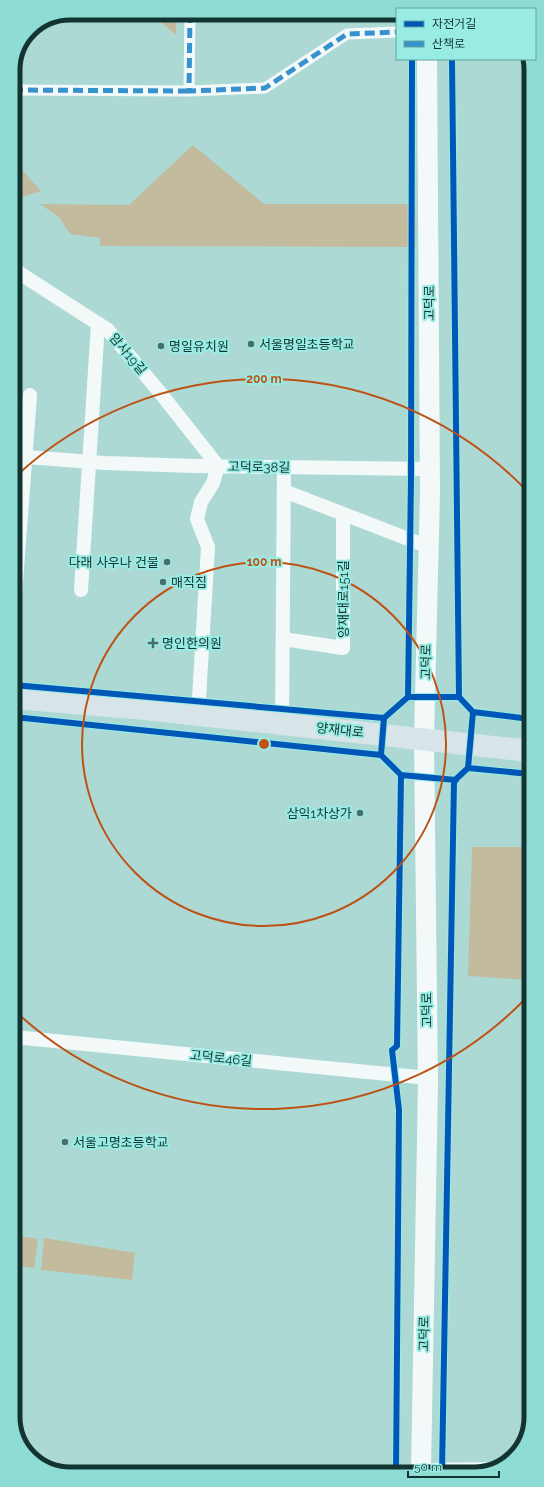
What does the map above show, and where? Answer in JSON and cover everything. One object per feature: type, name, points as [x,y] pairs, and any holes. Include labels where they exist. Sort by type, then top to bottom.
[{"type":"main road","name":"고덕로","points":[[421,1467],[428,1078],[424,739],[430,469],[427,60]]},
{"type":"main road","name":"양재대로","points":[[20,699],[198,715],[524,750]]},
{"type":"street","points":[[189,91],[190,20]]},
{"type":"street","points":[[20,90],[189,91],[265,88],[347,34],[396,32]]},
{"type":"street","name":"암사19길","points":[[20,273],[108,330],[218,466]]},
{"type":"street","points":[[81,590],[98,323]]},
{"type":"street","points":[[20,451],[30,395]]},
{"type":"street","name":"고덕로38길","points":[[20,457],[89,462],[218,466],[430,469]]},
{"type":"street","points":[[198,715],[208,547],[197,519],[201,502],[213,482],[218,466]]},
{"type":"street","points":[[282,724],[284,467]]},
{"type":"street","points":[[284,491],[429,547]]},
{"type":"street","name":"양재대로151길","points":[[282,639],[343,648],[343,514]]},
{"type":"street","name":"고덕로46길","points":[[20,1038],[428,1078]]},
{"type":"shaded area","points":[[158,20],[176,20],[176,35]]},
{"type":"shaded area","points":[[193,145],[264,204],[416,204],[416,247],[100,246],[100,238],[70,234],[59,217],[40,204],[129,205]]},
{"type":"shaded area","points":[[20,168],[41,191],[20,198]]},
{"type":"shaded area","points":[[472,847],[524,847],[524,980],[468,976]]},
{"type":"shaded area","points":[[20,1236],[38,1239],[34,1268],[20,1266]]},
{"type":"shaded area","points":[[44,1238],[135,1253],[132,1280],[41,1270]]},
{"type":"marked path","points":[[190,20],[189,91],[265,88],[347,34],[396,32]]},
{"type":"marked path","points":[[20,90],[189,91]]},
{"type":"cycle path","points":[[408,697],[411,478],[412,60]]},
{"type":"cycle path","points":[[452,60],[459,697],[473,712],[524,718]]},
{"type":"cycle path","points":[[20,686],[384,718]]},
{"type":"cycle path","points":[[381,755],[384,718],[408,697],[459,697]]},
{"type":"cycle path","points":[[442,1467],[454,781],[468,768],[473,712]]},
{"type":"cycle path","points":[[20,718],[381,755],[401,775],[456,780]]},
{"type":"cycle path","points":[[468,768],[524,773]]},
{"type":"cycle path","points":[[396,1467],[399,1110],[392,1050],[397,1046],[401,775]]},
{"type":"place","name":"서울명일초등학교","points":[[251,344]]},
{"type":"place","name":"명일유치원","points":[[161,346]]},
{"type":"place","name":"다래 사우나 건물","points":[[167,562]]},
{"type":"place","name":"매직짐","points":[[163,582]]},
{"type":"place","name":"명인한의원","points":[[153,643]]},
{"type":"place","name":"삼익1차상가","points":[[360,813]]},
{"type":"place","name":"서울고명초등학교","points":[[65,1142]]}]
